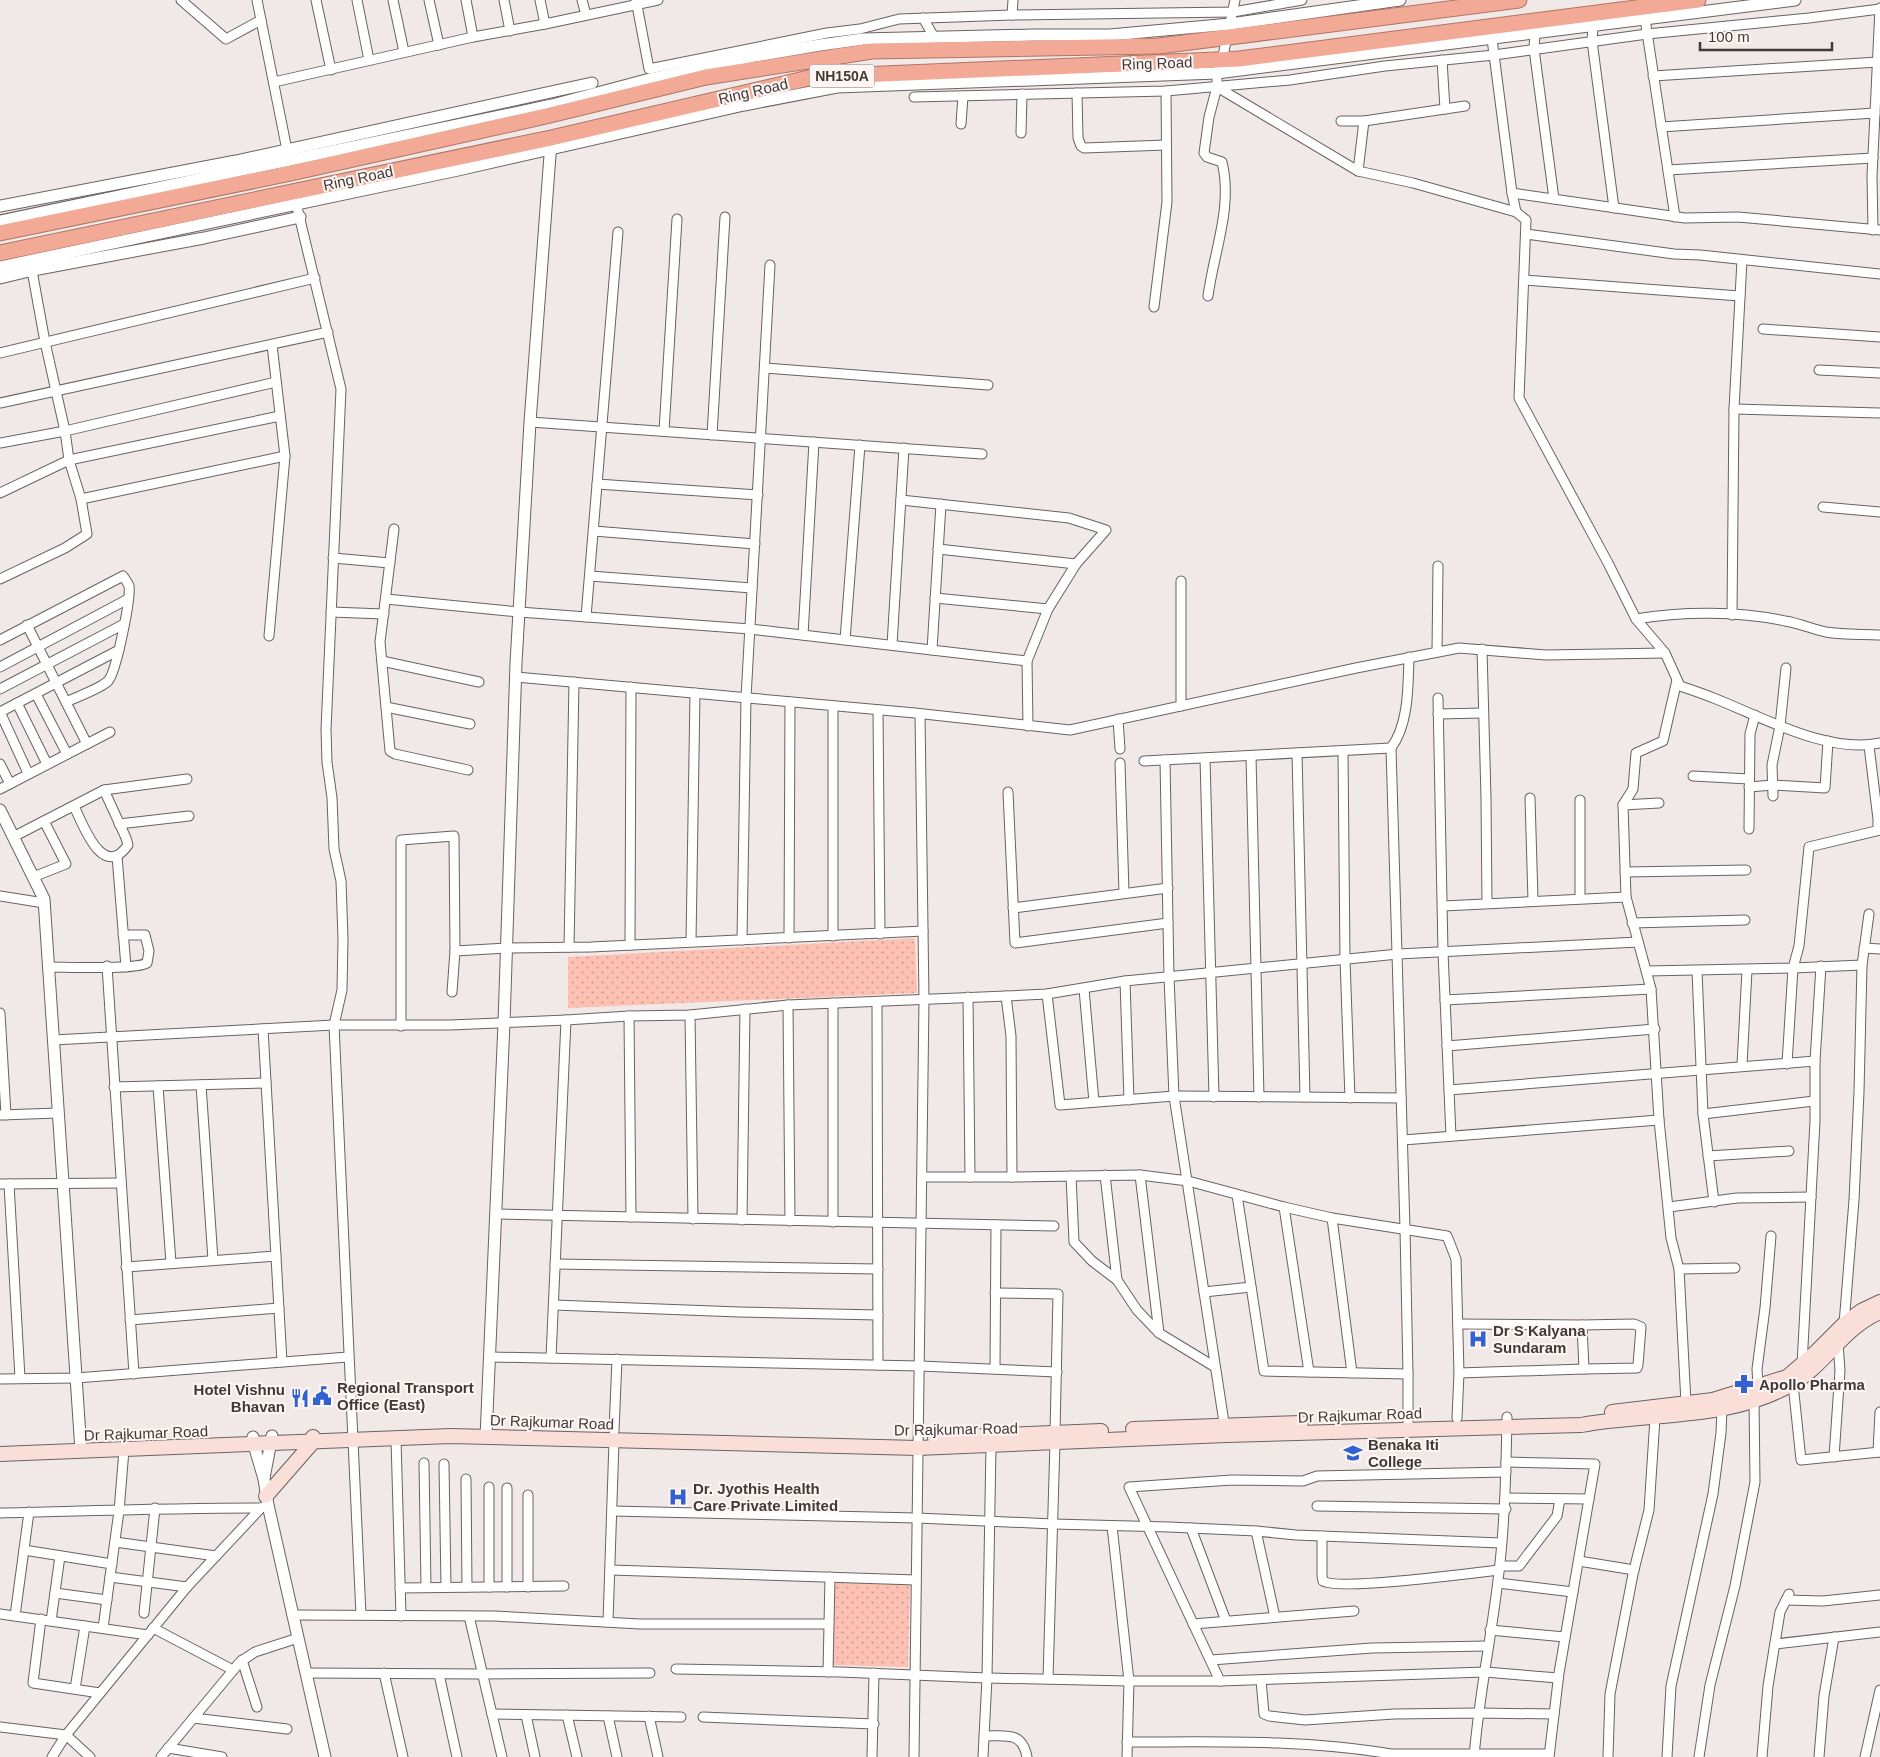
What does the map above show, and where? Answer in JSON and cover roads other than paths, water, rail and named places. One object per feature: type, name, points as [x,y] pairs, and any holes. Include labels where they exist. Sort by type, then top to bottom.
[{"type":"highway","name":"Ring Road","points":[[0,233],[289,161],[546,116],[706,77],[872,51],[1159,46],[1229,31],[1519,0]]},
{"type":"highway","name":"Ring Road","points":[[0,253],[294,198],[551,144],[813,78],[1220,66],[1698,0]]},
{"type":"main road","name":"Dr Rajkumar Road","points":[[918,1443],[1225,1430],[1507,1422],[1582,1416],[1686,1404],[1713,1400],[1787,1377],[1844,1324],[1862,1311],[1880,1302]]},
{"type":"main road","name":"Dr Rajkumar Road","points":[[1408,1425],[1457,1418],[1507,1422],[1581,1424],[1655,1418],[1722,1409],[1754,1400],[1793,1384],[1822,1361],[1862,1321],[1880,1312]]},
{"type":"main road","name":"Dr Rajkumar Road","points":[[0,1445],[124,1450],[353,1436],[449,1427],[486,1432],[614,1436],[710,1442],[991,1445],[1055,1438]]},
{"type":"main road","name":"Dr Rajkumar Road","points":[[353,1436],[396,1439],[486,1432]]},
{"type":"main road","points":[[265,1503],[313,1438]]},
{"type":"main road","name":"Dr Rajkumar Road","points":[[0,1454],[80,1447],[254,1441]]},
{"type":"street","points":[[181,0],[226,40],[261,20]]},
{"type":"street","points":[[251,0],[258,3],[289,161]]},
{"type":"street","points":[[316,0],[331,70]]},
{"type":"street","points":[[357,0],[369,60]]},
{"type":"street","points":[[393,0],[404,52]]},
{"type":"street","points":[[429,0],[438,45]]},
{"type":"street","points":[[466,0],[474,37]]},
{"type":"street","points":[[504,0],[510,31]]},
{"type":"street","points":[[540,0],[545,24]]},
{"type":"street","points":[[582,0],[586,15]]},
{"type":"street","points":[[274,82],[404,52],[586,15],[636,2],[658,0]]},
{"type":"street","points":[[1012,15],[1013,0]]},
{"type":"street","points":[[1208,296],[1211,274],[1220,239],[1226,178],[1222,162],[1204,153],[1209,117],[1235,0]]},
{"type":"street","points":[[636,2],[648,69],[827,33],[860,29],[899,19],[1012,15],[1233,12],[1276,2],[1302,0]]},
{"type":"street","points":[[0,221],[552,105],[650,79],[754,56],[863,39],[1229,31],[1362,3],[1400,0]]},
{"type":"street","points":[[1220,66],[1492,38],[1796,0]]},
{"type":"street","points":[[914,97],[1166,92],[1290,80],[1385,66],[1494,55],[1647,34],[1809,18],[1880,8],[1873,158],[1876,176],[1877,230],[1738,217],[1685,218],[1512,194]]},
{"type":"street","points":[[923,18],[934,37]]},
{"type":"street","points":[[1645,19],[1674,216]]},
{"type":"street","points":[[1593,26],[1592,41],[1614,208]]},
{"type":"street","points":[[1535,33],[1534,49],[1554,199]]},
{"type":"street","points":[[1492,38],[1512,194],[1516,212]]},
{"type":"street","points":[[1442,60],[1445,109]]},
{"type":"street","points":[[1653,76],[1878,62]]},
{"type":"street","points":[[0,206],[215,164],[236,161],[289,161],[592,83]]},
{"type":"street","points":[[1217,87],[1358,171],[1413,183],[1501,207],[1516,212],[1526,220],[1519,398],[1608,563],[1636,620],[1665,653],[1680,686],[1780,726],[1828,741],[1869,746],[1880,743]]},
{"type":"street","points":[[1154,307],[1167,202],[1166,92]]},
{"type":"street","points":[[1077,93],[1078,138],[1081,146],[1084,148],[1166,145]]},
{"type":"street","points":[[1021,133],[1022,94]]},
{"type":"street","points":[[961,124],[963,96]]},
{"type":"street","points":[[1342,120],[1364,121],[1464,106]]},
{"type":"street","points":[[1661,127],[1875,113]]},
{"type":"street","points":[[1358,171],[1364,121]]},
{"type":"street","points":[[486,1432],[497,1214],[519,612],[530,422],[551,144]]},
{"type":"street","points":[[1668,170],[1873,158]]},
{"type":"street","points":[[1501,207],[1512,194]]},
{"type":"street","points":[[0,278],[32,265],[294,198],[300,217],[341,390],[326,730],[334,849],[341,881],[342,990],[334,1025],[361,1615]]},
{"type":"street","points":[[0,267],[32,265],[204,238],[300,217]]},
{"type":"street","points":[[712,435],[725,217]]},
{"type":"street","points":[[664,431],[677,219]]},
{"type":"street","points":[[586,617],[618,232]]},
{"type":"street","points":[[1526,234],[1674,254],[1880,274]]},
{"type":"street","points":[[1732,616],[1734,409],[1742,260]]},
{"type":"street","points":[[0,579],[65,548],[86,534],[81,499],[69,460],[65,430],[45,342],[32,265]]},
{"type":"street","points":[[742,940],[746,698],[770,265]]},
{"type":"street","points":[[0,353],[315,278]]},
{"type":"street","points":[[1524,280],[1740,296]]},
{"type":"street","points":[[1763,329],[1880,338]]},
{"type":"street","points":[[0,403],[328,332]]},
{"type":"street","points":[[269,636],[285,456],[272,345]]},
{"type":"street","points":[[765,368],[988,385]]},
{"type":"street","points":[[1819,370],[1880,373]]},
{"type":"street","points":[[0,443],[276,382]]},
{"type":"street","points":[[1734,409],[1880,413]]},
{"type":"street","points":[[0,493],[69,460],[280,416]]},
{"type":"street","points":[[530,422],[982,454]]},
{"type":"street","points":[[803,635],[814,442]]},
{"type":"street","points":[[845,640],[860,445]]},
{"type":"street","points":[[892,645],[904,448]]},
{"type":"street","points":[[81,499],[285,456]]},
{"type":"street","points":[[598,484],[758,496]]},
{"type":"street","points":[[901,500],[1069,518],[1106,530],[1076,564],[1048,610],[1026,661],[1028,726]]},
{"type":"street","points":[[932,650],[941,504]]},
{"type":"street","points":[[1823,507],[1880,512]]},
{"type":"street","points":[[394,529],[380,642],[390,751],[395,754],[468,770]]},
{"type":"street","points":[[594,531],[755,544]]},
{"type":"street","points":[[938,550],[1076,564]]},
{"type":"street","points":[[333,558],[390,563]]},
{"type":"street","points":[[1437,652],[1438,566]]},
{"type":"street","points":[[0,640],[123,576],[129,585],[128,599],[119,650],[111,677],[106,683],[66,702]]},
{"type":"street","points":[[590,576],[752,588]]},
{"type":"street","points":[[1180,581],[1181,706]]},
{"type":"street","points":[[935,598],[1048,610]]},
{"type":"street","points":[[0,667],[128,599]]},
{"type":"street","points":[[386,599],[519,612],[750,629],[1026,661]]},
{"type":"street","points":[[331,612],[384,614]]},
{"type":"street","points":[[1636,620],[1656,616],[1699,614],[1732,616],[1786,621],[1827,632],[1880,635]]},
{"type":"street","points":[[0,689],[124,624]]},
{"type":"street","points":[[27,626],[87,744]]},
{"type":"street","points":[[516,677],[920,714],[1070,730],[1409,657],[1459,648],[1546,655],[1665,653]]},
{"type":"street","points":[[28,773],[0,712],[119,650]]},
{"type":"street","points":[[1482,650],[1487,903]]},
{"type":"street","points":[[1408,1425],[1403,1140],[1391,748],[1397,740],[1402,723],[1407,692],[1409,657]]},
{"type":"street","points":[[382,662],[479,682]]},
{"type":"street","points":[[1773,796],[1772,764],[1780,726],[1786,668]]},
{"type":"street","points":[[1677,679],[1664,741],[1636,753],[1633,789],[1623,805],[1626,896],[1651,989],[1655,1029],[1659,1120],[1672,1238],[1680,1270],[1686,1404]]},
{"type":"street","points":[[569,947],[574,682]]},
{"type":"street","points":[[630,945],[631,687]]},
{"type":"street","points":[[691,942],[695,693]]},
{"type":"street","points":[[36,694],[67,754]]},
{"type":"street","points":[[1438,698],[1443,952],[1451,1136]]},
{"type":"street","points":[[789,938],[790,702]]},
{"type":"street","points":[[17,703],[47,764]]},
{"type":"street","points":[[833,706],[833,936]]},
{"type":"street","points":[[386,707],[470,724]]},
{"type":"street","points":[[878,710],[880,934]]},
{"type":"street","points":[[1438,714],[1484,713]]},
{"type":"street","points":[[914,1757],[924,1000],[920,714]]},
{"type":"street","points":[[1749,829],[1750,734],[1755,716]]},
{"type":"street","points":[[1118,720],[1120,750]]},
{"type":"street","points":[[0,789],[110,732]]},
{"type":"street","points":[[1694,776],[1749,783],[1825,788],[1828,741]]},
{"type":"street","points":[[1787,1064],[1793,968],[1799,946],[1809,847],[1879,830],[1869,746]]},
{"type":"street","points":[[1144,761],[1391,748]]},
{"type":"street","points":[[1343,750],[1345,960],[1350,1098]]},
{"type":"street","points":[[1297,753],[1301,964],[1306,1097]]},
{"type":"street","points":[[1251,756],[1259,1097]]},
{"type":"street","points":[[1205,758],[1214,1097]]},
{"type":"street","points":[[1165,760],[1169,977],[1174,1096],[1225,1430]]},
{"type":"street","points":[[1120,763],[1124,893]]},
{"type":"street","points":[[0,764],[10,784]]},
{"type":"street","points":[[13,837],[104,790],[187,779]]},
{"type":"street","points":[[74,806],[98,852],[108,856],[117,856],[128,845],[104,790]]},
{"type":"street","points":[[1008,792],[1015,943],[1168,923]]},
{"type":"street","points":[[1530,798],[1533,900]]},
{"type":"street","points":[[1580,800],[1580,898]]},
{"type":"street","points":[[1623,805],[1659,803]]},
{"type":"street","points":[[0,810],[44,899],[80,1447]]},
{"type":"street","points":[[120,824],[189,816]]},
{"type":"street","points":[[33,877],[66,864],[44,821]]},
{"type":"street","points":[[401,1026],[401,840],[454,836],[455,951],[452,992]]},
{"type":"street","points":[[117,856],[126,967]]},
{"type":"street","points":[[1625,872],[1746,870]]},
{"type":"street","points":[[1013,908],[1168,888]]},
{"type":"street","points":[[0,896],[44,903]]},
{"type":"street","points":[[1443,906],[1626,896]]},
{"type":"street","points":[[1844,1324],[1857,1122],[1862,965],[1869,914]]},
{"type":"street","points":[[1632,923],[1745,920]]},
{"type":"street","points":[[455,951],[923,931]]},
{"type":"street","points":[[48,967],[126,967],[147,963],[149,951],[145,936],[123,935]]},
{"type":"street","points":[[53,1040],[334,1025],[401,1026],[690,1015],[788,1005],[1046,994],[1125,981],[1398,954],[1638,942]]},
{"type":"street","points":[[1864,948],[1880,949]]},
{"type":"street","points":[[1647,971],[1747,970],[1862,965]]},
{"type":"street","points":[[107,966],[134,1374]]},
{"type":"street","points":[[1802,1365],[1815,1121],[1815,1061],[1822,966]]},
{"type":"street","points":[[1742,1066],[1747,970]]},
{"type":"street","points":[[1697,971],[1703,1114],[1714,1202]]},
{"type":"street","points":[[1125,981],[1129,1100]]},
{"type":"street","points":[[1084,988],[1094,1102]]},
{"type":"street","points":[[1445,1000],[1651,989]]},
{"type":"street","points":[[1046,994],[1060,1105],[1174,1096],[1401,1098]]},
{"type":"street","points":[[1006,996],[1011,1036],[1012,1177]]},
{"type":"street","points":[[968,997],[970,1177]]},
{"type":"street","points":[[878,1002],[878,1365]]},
{"type":"street","points":[[833,1222],[834,1003]]},
{"type":"street","points":[[788,1005],[790,1221]]},
{"type":"street","points":[[742,1220],[745,1009]]},
{"type":"street","points":[[0,1013],[3,1115],[58,1114]]},
{"type":"street","points":[[690,1015],[693,1219]]},
{"type":"street","points":[[630,1016],[631,1217]]},
{"type":"street","points":[[551,1358],[566,1020]]},
{"type":"street","points":[[263,1029],[282,1362]]},
{"type":"street","points":[[1447,1046],[1655,1029]]},
{"type":"street","points":[[1449,1090],[1815,1061]]},
{"type":"street","points":[[114,1088],[266,1083]]},
{"type":"street","points":[[201,1085],[214,1260]]},
{"type":"street","points":[[158,1086],[171,1263]]},
{"type":"street","points":[[1703,1114],[1814,1102]]},
{"type":"street","points":[[1403,1140],[1659,1120]]},
{"type":"street","points":[[1708,1156],[1789,1151]]},
{"type":"street","points":[[1105,1175],[1117,1280]]},
{"type":"street","points":[[922,1177],[1140,1175],[1188,1181],[1284,1208],[1332,1218],[1447,1236],[1456,1259],[1459,1373],[1457,1418]]},
{"type":"street","points":[[1140,1175],[1159,1333]]},
{"type":"street","points":[[1071,1176],[1074,1242],[1092,1261],[1117,1280],[1137,1310],[1159,1333],[1215,1367]]},
{"type":"street","points":[[20,1378],[4,1184],[121,1183]]},
{"type":"street","points":[[1238,1194],[1264,1371],[1408,1374]]},
{"type":"street","points":[[1669,1207],[1738,1198],[1811,1197]]},
{"type":"street","points":[[1284,1208],[1309,1372]]},
{"type":"street","points":[[497,1214],[1054,1226]]},
{"type":"street","points":[[1332,1218],[1352,1373]]},
{"type":"street","points":[[994,1369],[996,1225]]},
{"type":"street","points":[[1758,1386],[1757,1369],[1765,1308],[1771,1236]]},
{"type":"street","points":[[126,1267],[276,1256]]},
{"type":"street","points":[[555,1264],[878,1269]]},
{"type":"street","points":[[1680,1270],[1735,1268]]},
{"type":"street","points":[[1204,1292],[1251,1287]]},
{"type":"street","points":[[995,1293],[1058,1294],[1048,1679]]},
{"type":"street","points":[[554,1305],[878,1315]]},
{"type":"street","points":[[130,1320],[279,1308]]},
{"type":"street","points":[[1458,1324],[1634,1324],[1641,1327],[1637,1368],[1459,1373]]},
{"type":"street","points":[[1582,1325],[1584,1369]]},
{"type":"street","points":[[1834,1457],[1840,1370],[1838,1344]]},
{"type":"street","points":[[0,1379],[76,1378],[348,1357]]},
{"type":"street","points":[[491,1357],[920,1366],[1057,1372]]},
{"type":"street","points":[[608,1622],[617,1359]]},
{"type":"street","points":[[1793,1384],[1800,1460],[1879,1452],[1880,1412]]},
{"type":"street","points":[[1699,1757],[1710,1685],[1735,1586],[1755,1482],[1754,1400]]},
{"type":"street","points":[[1667,1757],[1671,1686],[1713,1494],[1721,1433],[1722,1409]]},
{"type":"street","points":[[1608,1757],[1610,1694],[1634,1570],[1649,1510],[1655,1418]]},
{"type":"street","points":[[1474,1755],[1478,1712],[1500,1569],[1501,1543],[1506,1509],[1507,1422]]},
{"type":"street","points":[[396,1439],[401,1616]]},
{"type":"street","points":[[264,1479],[272,1440]]},
{"type":"street","points":[[254,1441],[264,1479],[265,1503],[325,1757]]},
{"type":"street","points":[[983,1757],[987,1678],[991,1445]]},
{"type":"street","points":[[103,1628],[119,1511],[124,1450]]},
{"type":"street","points":[[1127,1742],[1284,1744],[1364,1754],[1549,1756],[1558,1678],[1574,1592],[1594,1464],[1506,1462]]},
{"type":"street","points":[[424,1464],[426,1587]]},
{"type":"street","points":[[444,1464],[446,1587]]},
{"type":"street","points":[[1220,1681],[1129,1487],[1232,1480],[1303,1481],[1316,1476],[1506,1472]]},
{"type":"street","points":[[466,1479],[467,1587]]},
{"type":"street","points":[[489,1487],[489,1587]]},
{"type":"street","points":[[507,1488],[507,1587]]},
{"type":"street","points":[[528,1494],[528,1587]]},
{"type":"street","points":[[1506,1498],[1589,1500]]},
{"type":"street","points":[[1322,1536],[1322,1576],[1323,1581],[1327,1584],[1357,1584],[1500,1569],[1519,1566],[1557,1516],[1560,1499]]},
{"type":"street","points":[[0,1513],[119,1511],[265,1503]]},
{"type":"street","points":[[52,1757],[66,1735],[187,1586],[265,1503]]},
{"type":"street","points":[[1317,1506],[1506,1509]]},
{"type":"street","points":[[144,1613],[155,1508]]},
{"type":"street","points":[[612,1511],[917,1518],[1146,1526],[1322,1536],[1501,1543]]},
{"type":"street","points":[[15,1616],[29,1512]]},
{"type":"street","points":[[1112,1526],[1129,1681],[1127,1757]]},
{"type":"street","points":[[1191,1528],[1226,1621]]},
{"type":"street","points":[[1256,1531],[1275,1617]]},
{"type":"street","points":[[115,1542],[216,1556]]},
{"type":"street","points":[[24,1550],[112,1564]]},
{"type":"street","points":[[51,1621],[60,1556]]},
{"type":"street","points":[[1579,1561],[1634,1570]]},
{"type":"street","points":[[610,1570],[916,1580]]},
{"type":"street","points":[[110,1577],[187,1586]]},
{"type":"street","points":[[828,1672],[830,1577]]},
{"type":"street","points":[[1498,1583],[1574,1592]]},
{"type":"street","points":[[400,1588],[564,1586]]},
{"type":"street","points":[[55,1593],[107,1600]]},
{"type":"street","points":[[1762,1757],[1768,1686],[1780,1612],[1788,1597],[1824,1601],[1880,1595]]},
{"type":"street","points":[[1194,1624],[1354,1611]]},
{"type":"street","points":[[0,1614],[85,1626],[151,1631],[232,1670]]},
{"type":"street","points":[[292,1615],[469,1616],[640,1624],[829,1624]]},
{"type":"street","points":[[469,1616],[502,1757]]},
{"type":"street","points":[[41,1619],[33,1683],[100,1693]]},
{"type":"street","points":[[75,1689],[85,1626]]},
{"type":"street","points":[[1490,1630],[1565,1637]]},
{"type":"street","points":[[1775,1644],[1880,1632]]},
{"type":"street","points":[[1819,1757],[1824,1696],[1834,1637]]},
{"type":"street","points":[[161,1757],[242,1660],[255,1652],[298,1638]]},
{"type":"street","points":[[1211,1660],[1372,1648],[1488,1646]]},
{"type":"street","points":[[242,1660],[258,1707]]},
{"type":"street","points":[[676,1669],[1129,1681],[1261,1680],[1485,1672],[1558,1678]]},
{"type":"street","points":[[306,1673],[650,1673]]},
{"type":"street","points":[[384,1673],[403,1757]]},
{"type":"street","points":[[872,1757],[874,1673]]},
{"type":"street","points":[[439,1674],[456,1757]]},
{"type":"street","points":[[1261,1680],[1262,1708],[1264,1714],[1268,1716],[1305,1720],[1394,1714],[1478,1712],[1554,1714]]},
{"type":"street","points":[[1865,1757],[1880,1690]]},
{"type":"street","points":[[492,1714],[681,1717]]},
{"type":"street","points":[[526,1715],[535,1757]]},
{"type":"street","points":[[567,1715],[577,1757]]},
{"type":"street","points":[[608,1716],[617,1757]]},
{"type":"street","points":[[649,1716],[658,1757]]},
{"type":"street","points":[[703,1717],[874,1724]]},
{"type":"street","points":[[193,1718],[287,1729]]},
{"type":"street","points":[[0,1727],[66,1735],[90,1757]]},
{"type":"street","points":[[984,1736],[1014,1737],[1022,1743],[1027,1757]]},
{"type":"street","points":[[168,1748],[216,1757]]},
{"type":"place","name":"Dr S Kalyana Sundaram","points":[[1478,1339]]},
{"type":"place","name":"Apollo Pharma","points":[[1744,1384]]},
{"type":"place","name":"Regional Transport Office (East)","points":[[322,1396]]},
{"type":"place","name":"Hotel Vishnu Bhavan","points":[[300,1398]]},
{"type":"place","name":"Benaka Iti College","points":[[1353,1453]]},
{"type":"place","name":"Dr. Jyothis Health Care Private Limited","points":[[678,1497]]}]
